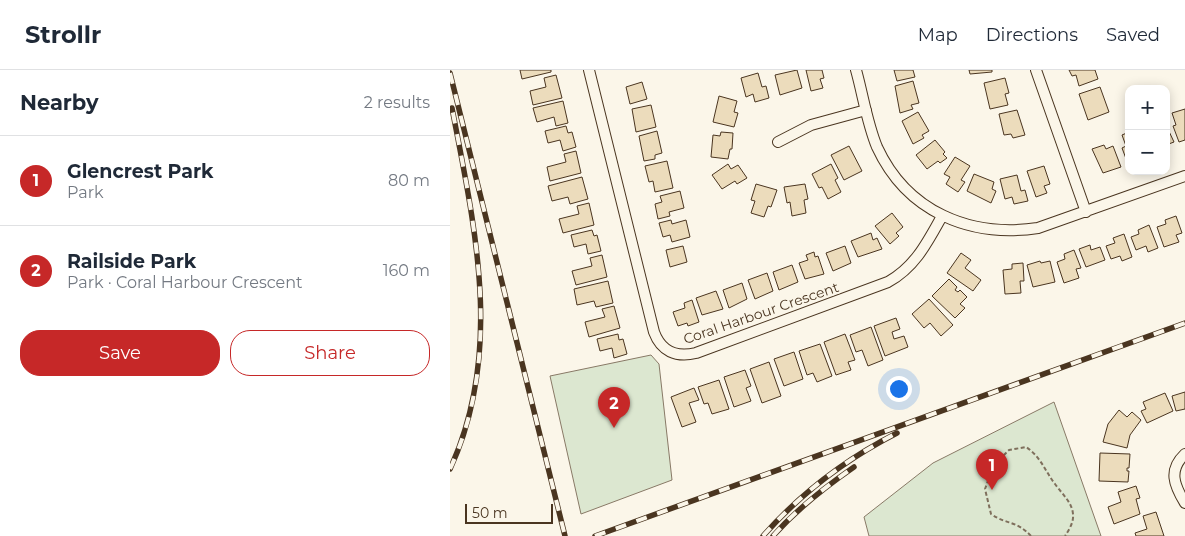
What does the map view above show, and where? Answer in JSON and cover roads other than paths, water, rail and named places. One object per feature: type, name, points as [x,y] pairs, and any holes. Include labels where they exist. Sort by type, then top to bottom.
[{"type":"street","name":"Coral Harbour Crescent","points":[[589,70],[654,332],[660,344],[670,352],[683,355],[696,352],[888,282],[899,276],[916,260],[942,216]]},
{"type":"street","points":[[856,70],[877,147],[898,180],[912,195],[942,216],[955,222],[982,229],[1014,231],[1038,228],[1185,176]]},
{"type":"street","points":[[1036,70],[1086,212]]},
{"type":"street","points":[[778,142],[811,125],[866,110]]},
{"type":"street","points":[[1185,454],[1177,464],[1173,475],[1185,503]]},
{"type":"railway","points":[[450,73],[565,536]]},
{"type":"railway","points":[[450,469],[467,425],[476,380],[480,335],[480,290],[476,244],[452,108]]},
{"type":"railway","points":[[595,536],[1185,323]]},
{"type":"railway","points":[[763,536],[793,505],[825,478],[860,454],[897,433]]},
{"type":"railway","points":[[773,536],[812,499],[854,467]]},
{"type":"place","name":"Railside Park","points":[[614,428]]},
{"type":"place","name":"Glencrest Park","points":[[992,490]]}]
